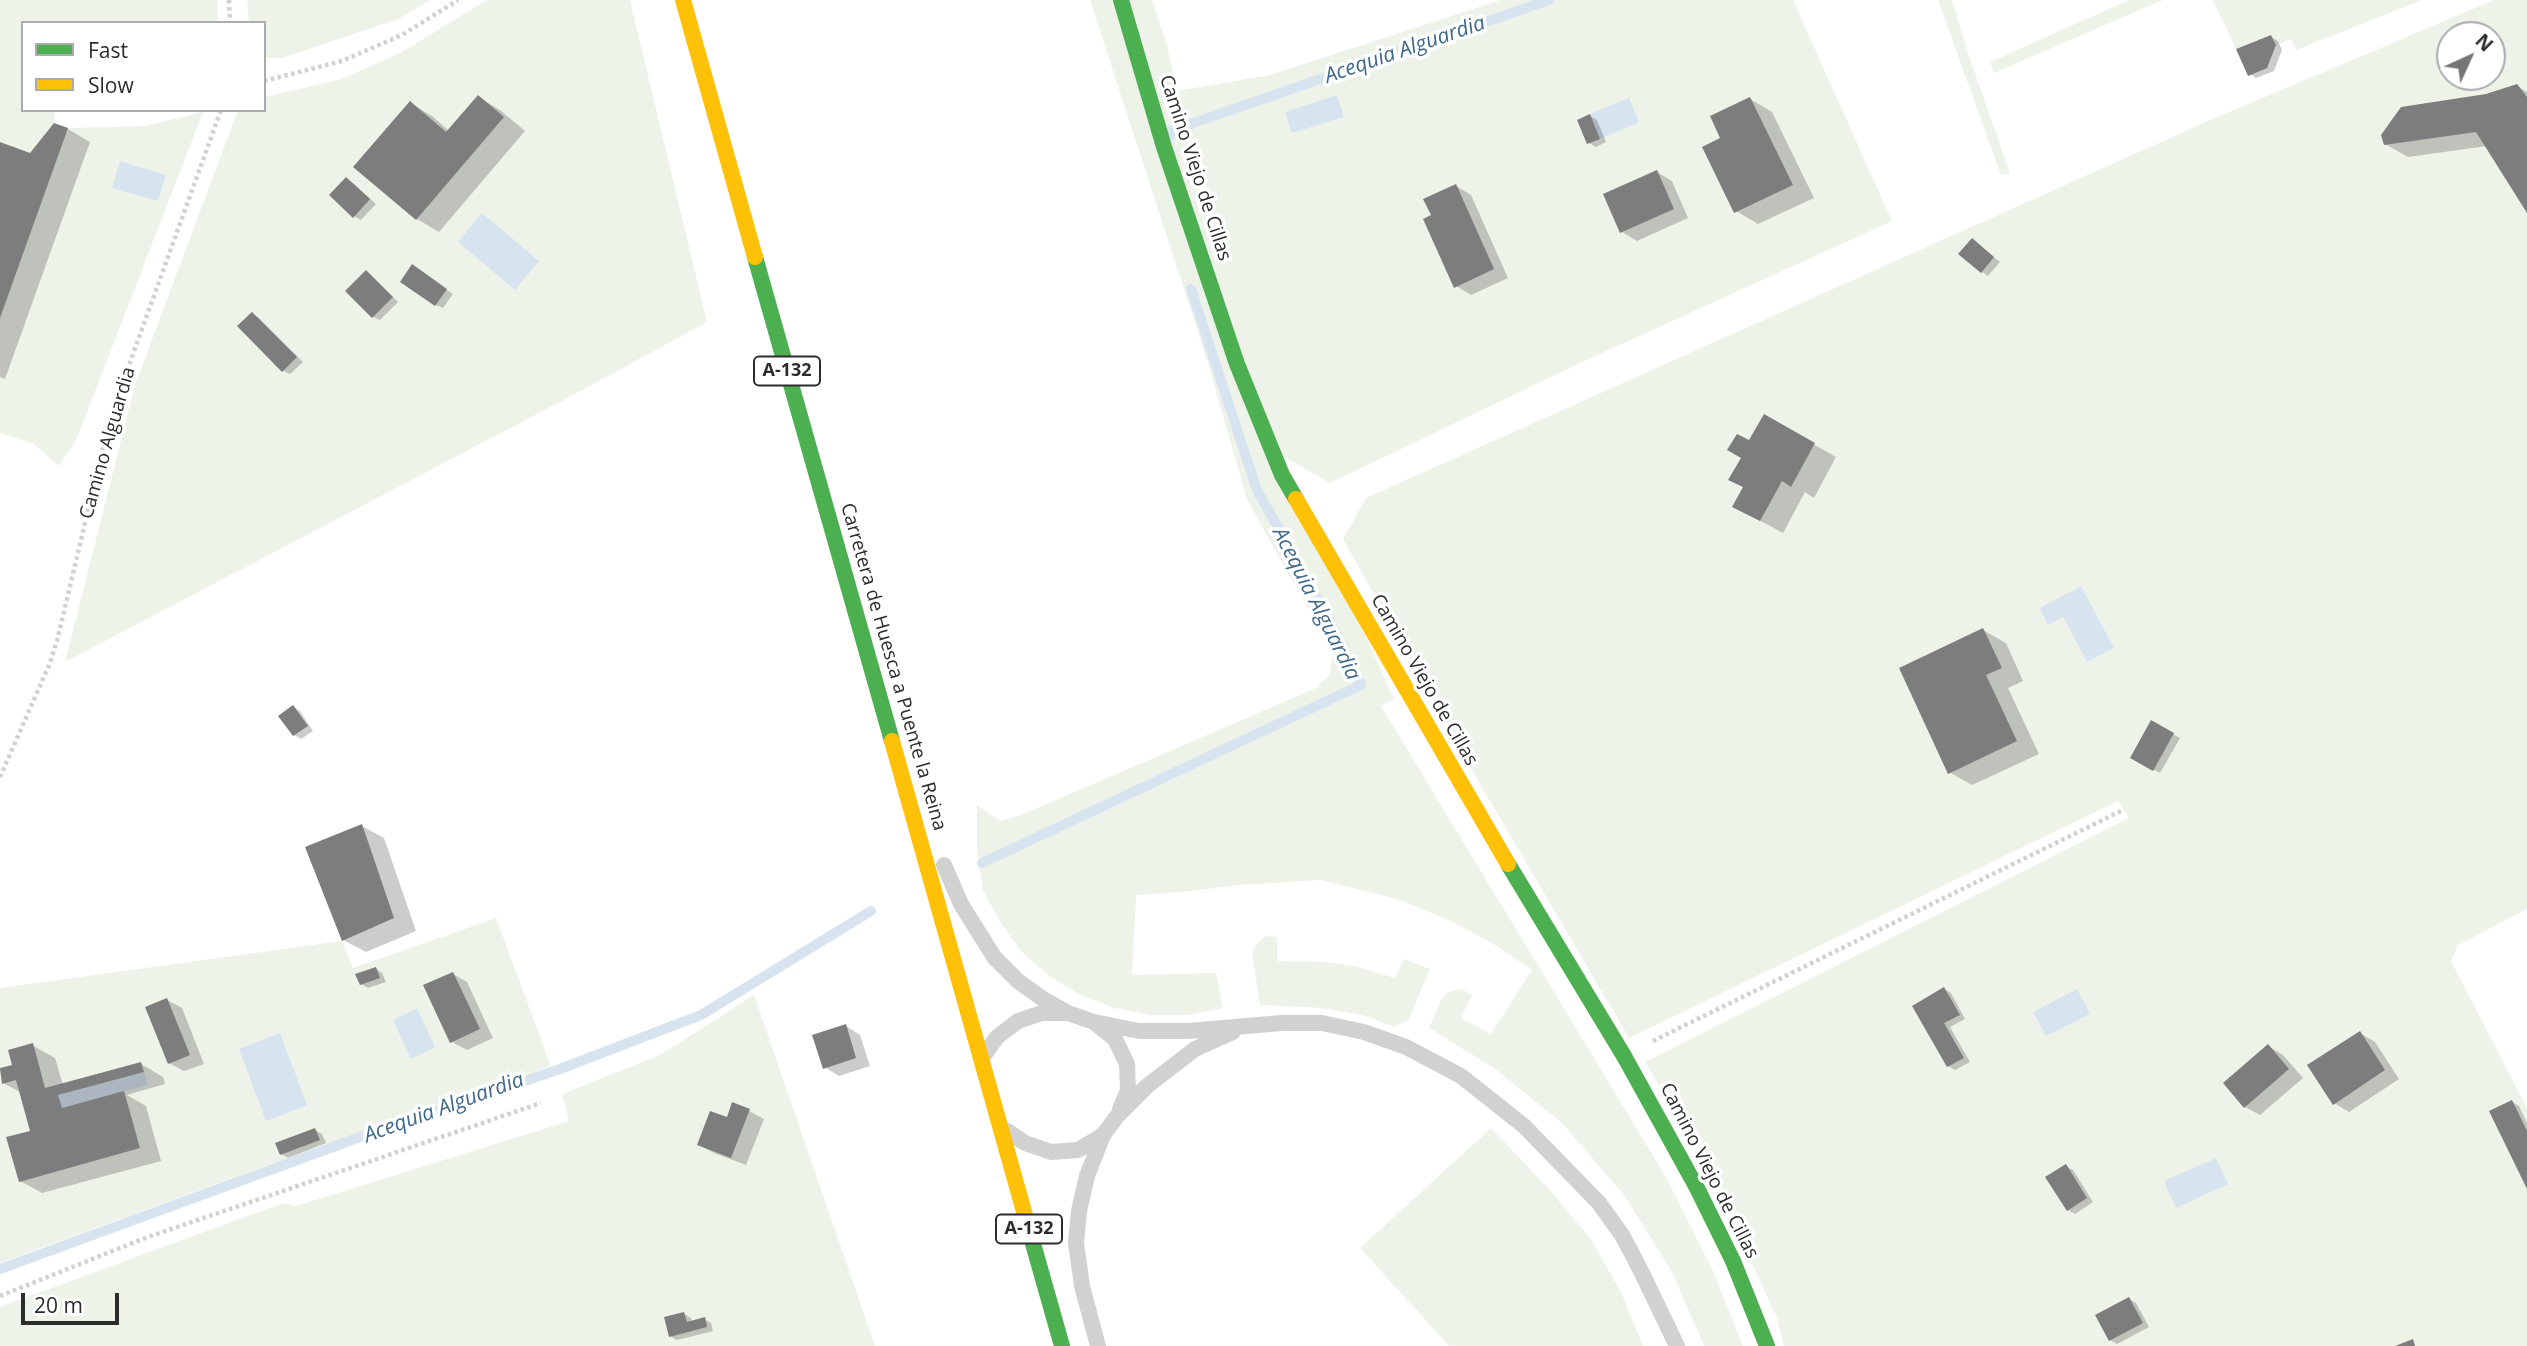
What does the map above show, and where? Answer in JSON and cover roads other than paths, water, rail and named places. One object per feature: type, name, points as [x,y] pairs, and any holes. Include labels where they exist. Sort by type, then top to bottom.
[{"type":"street","name":"Carretera de Huesca a Puente la Reina","points":[[683,0],[1062,1346]]},
{"type":"street","name":"Camino Viejo de Cillas","points":[[1121,0],[1164,148],[1237,364],[1282,475],[1464,792],[1624,1056],[1697,1188],[1733,1261],[1767,1346]]},
{"type":"lane","points":[[892,743],[961,904],[994,957],[1027,988],[1068,1013],[1094,1022],[1139,1031],[1189,1031],[1281,1023],[1322,1023],[1364,1032],[1406,1047],[1461,1076],[1524,1126],[1599,1203],[1622,1235],[1677,1346]]},
{"type":"lane","points":[[982,1057],[997,1037],[1018,1021],[1042,1013],[1068,1013]]},
{"type":"lane","points":[[1094,1022],[1115,1040],[1127,1064],[1128,1090],[1118,1115]]},
{"type":"lane","points":[[1098,1346],[1082,1286],[1076,1243],[1079,1211],[1087,1176],[1103,1135],[1118,1115],[1147,1086],[1195,1049],[1247,1026]]},
{"type":"lane","points":[[999,1126],[1025,1143],[1051,1152],[1078,1150],[1103,1135]]},
{"type":"waterway","name":"Acequia Alguardia","points":[[1172,135],[1170,131],[1549,0]]},
{"type":"waterway","name":"Acequia Alguardia","points":[[982,863],[1361,685],[1328,617],[1257,490],[1191,289]]},
{"type":"waterway","name":"Acequia Alguardia","points":[[0,1269],[363,1136],[560,1069],[701,1015],[871,911]]}]
